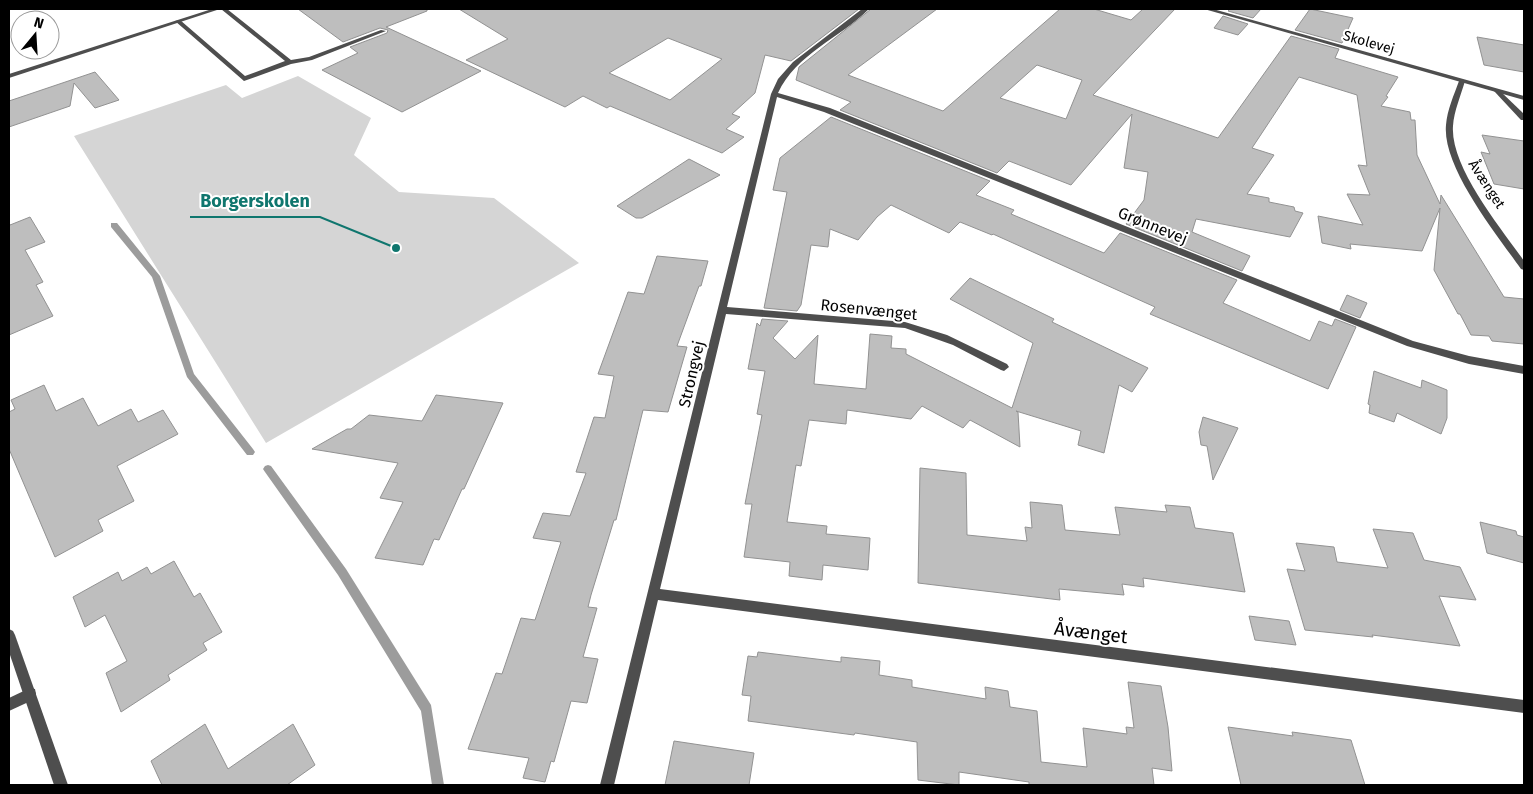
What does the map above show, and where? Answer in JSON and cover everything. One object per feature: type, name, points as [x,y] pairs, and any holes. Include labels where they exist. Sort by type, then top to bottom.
[{"type":"street","points":[[9,76],[216,9]]},
{"type":"street","points":[[224,9],[290,62]]},
{"type":"street","name":"Strongvej","points":[[607,785],[774,94],[786,71],[866,9]]},
{"type":"street","name":"Skolevej","points":[[1207,9],[1524,98]]},
{"type":"street","points":[[178,21],[244,79],[290,62],[310,59],[383,31]]},
{"type":"street","name":"Åvænget","points":[[1462,81],[1448,126],[1450,146],[1459,169],[1524,267]]},
{"type":"street","points":[[1496,90],[1524,118]]},
{"type":"street","name":"Grønnevej","points":[[774,94],[836,114],[1410,344],[1469,360],[1524,370]]},
{"type":"street","name":"Rosenvænget","points":[[721,310],[905,325],[930,332],[960,344],[1004,367]]},
{"type":"street","name":"Åvænget","points":[[654,594],[1524,707]]},
{"type":"street","points":[[9,635],[61,785]]},
{"type":"street","points":[[9,705],[30,694]]},
{"type":"shaded area","points":[[298,76],[371,118],[354,155],[399,192],[494,198],[579,263],[266,443],[74,136],[226,85],[242,98]]},
{"type":"building","points":[[298,9],[427,9],[427,11],[386,27],[481,71],[402,112],[322,70],[358,53],[350,47],[387,33],[388,30],[380,28],[343,42]]},
{"type":"building","points":[[459,9],[859,9],[791,61],[765,55],[755,93],[732,114],[740,117],[726,129],[744,137],[722,153],[610,106],[607,108],[583,96],[565,107],[466,60],[508,39]],"holes":[[[668,38],[722,59],[670,100],[609,73]]]},
{"type":"building","points":[[871,9],[937,9],[848,75],[943,111],[1060,9],[1094,9],[1131,20],[1143,9],[1175,9],[1093,95],[1218,138],[1291,36],[1339,49],[1335,58],[1398,77],[1381,106],[1410,112],[1411,120],[1415,120],[1417,155],[1440,204],[1441,195],[1504,297],[1524,299],[1524,344],[1492,341],[1489,336],[1471,335],[1460,314],[1458,314],[1434,270],[1440,208],[1422,251],[1350,244],[1351,249],[1322,243],[1318,216],[1363,225],[1347,194],[1370,195],[1358,165],[1367,166],[1357,95],[1299,77],[1252,148],[1274,155],[1247,194],[1269,198],[1269,202],[1294,207],[1295,211],[1303,213],[1290,237],[1196,219],[1192,232],[1250,256],[1242,271],[1126,224],[1144,200],[1148,172],[1124,168],[1132,114],[1071,185],[1009,161],[997,173],[840,110],[851,102],[796,80],[799,67]],"holes":[[[1037,65],[1082,80],[1066,119],[1000,98]]]},
{"type":"building","points":[[1230,9],[1261,9],[1253,18],[1228,11]]},
{"type":"building","points":[[1310,9],[1353,18],[1342,43],[1295,30]]},
{"type":"building","points":[[1223,16],[1248,24],[1238,35],[1214,28]]},
{"type":"building","points":[[1477,37],[1524,45],[1524,72],[1484,65]]},
{"type":"building","points":[[95,72],[119,100],[95,108],[74,83],[70,106],[9,127],[9,101]]},
{"type":"building","points":[[831,117],[990,181],[976,195],[1014,210],[1011,214],[1104,253],[1120,233],[1237,280],[1223,303],[1310,341],[1319,321],[1332,326],[1335,319],[1356,327],[1328,389],[1150,314],[1155,307],[993,234],[960,222],[949,233],[891,205],[877,217],[858,240],[830,229],[828,247],[811,245],[801,305],[797,311],[764,308],[787,192],[773,190],[780,158]]},
{"type":"building","points":[[1482,135],[1524,141],[1524,189],[1494,184],[1481,152],[1490,154]]},
{"type":"building","points":[[689,159],[720,175],[642,218],[636,218],[617,206]]},
{"type":"building","points":[[30,217],[45,242],[25,250],[43,282],[36,285],[53,316],[9,335],[9,223],[10,225]]},
{"type":"building","points":[[657,256],[708,261],[701,286],[699,286],[677,346],[687,347],[668,412],[643,410],[616,520],[614,520],[591,595],[588,607],[597,608],[583,657],[598,659],[587,703],[571,701],[554,762],[551,761],[545,782],[523,778],[529,758],[468,749],[496,673],[502,674],[521,618],[535,620],[561,542],[533,538],[543,513],[570,516],[586,473],[576,472],[594,417],[605,418],[614,376],[598,374],[628,292],[644,294]]},
{"type":"building","points":[[970,278],[1054,319],[1052,322],[1148,368],[1132,392],[1119,385],[1104,453],[1078,445],[1081,431],[1016,411],[1018,412],[1020,447],[970,420],[963,428],[922,406],[911,419],[847,410],[846,424],[809,420],[801,466],[796,465],[787,522],[827,526],[826,534],[870,538],[868,570],[823,565],[822,580],[789,576],[790,562],[744,557],[752,504],[745,504],[762,415],[757,414],[765,371],[748,369],[757,323],[760,326],[762,319],[788,321],[773,338],[795,359],[818,335],[814,384],[866,389],[870,334],[892,336],[891,348],[906,349],[906,354],[1012,408],[1033,343],[950,299]]},
{"type":"building","points":[[1347,295],[1367,303],[1360,318],[1340,310]]},
{"type":"building","points":[[1374,371],[1421,388],[1422,380],[1447,390],[1447,418],[1441,434],[1397,413],[1394,422],[1369,413],[1370,405],[1368,404]]},
{"type":"building","points":[[44,385],[56,411],[83,398],[98,426],[131,409],[138,422],[163,410],[178,434],[117,466],[134,501],[98,520],[103,531],[55,557],[9,449],[9,412],[15,409],[11,400]]},
{"type":"building","points":[[436,395],[503,403],[439,540],[434,539],[423,565],[375,558],[403,502],[380,498],[398,463],[312,449],[347,429],[351,429],[369,415],[422,421]]},
{"type":"building","points":[[1203,417],[1238,428],[1213,480],[1207,446],[1201,445],[1199,432]]},
{"type":"building","points":[[920,468],[966,473],[967,535],[1027,541],[1025,527],[1032,528],[1030,502],[1062,505],[1065,530],[1120,535],[1115,507],[1167,512],[1165,505],[1190,507],[1195,528],[1233,533],[1245,592],[1143,578],[1144,587],[1122,584],[1124,595],[1059,589],[1060,600],[918,583]]},
{"type":"building","points":[[1480,522],[1516,531],[1517,535],[1524,537],[1524,563],[1487,553]]},
{"type":"building","points":[[1373,529],[1413,533],[1424,560],[1460,567],[1476,600],[1439,596],[1460,646],[1372,635],[1373,637],[1305,630],[1287,569],[1305,571],[1296,543],[1334,547],[1337,562],[1388,568]]},
{"type":"building","points":[[174,561],[194,597],[200,593],[222,632],[203,643],[207,650],[168,675],[170,680],[121,712],[106,673],[127,661],[105,615],[85,627],[73,597],[118,572],[122,581],[147,567],[151,574]]},
{"type":"building","points":[[1249,616],[1289,621],[1296,645],[1255,640]]},
{"type":"building","points":[[758,652],[841,662],[841,657],[880,661],[879,675],[912,680],[912,687],[986,699],[985,687],[1008,691],[1010,707],[1037,711],[1041,762],[1087,767],[1083,728],[1127,734],[1126,727],[1134,728],[1128,682],[1161,686],[1168,727],[1172,771],[1152,768],[1154,785],[1029,785],[1029,782],[959,772],[959,785],[918,780],[917,742],[748,721],[751,696],[742,695],[748,656],[757,657]]},
{"type":"building","points":[[205,724],[228,769],[293,724],[315,765],[287,785],[162,785],[151,761]]},
{"type":"building","points":[[1228,727],[1293,736],[1292,732],[1351,740],[1365,785],[1241,785]]},
{"type":"building","points":[[674,741],[754,753],[749,785],[665,785]]},
{"type":"waterway","points":[[114,225],[156,276],[190,375],[250,452]]},
{"type":"waterway","points":[[268,469],[342,572],[427,709],[438,785]]},
{"type":"place","name":"Borgerskolen","points":[[396,248]]}]
